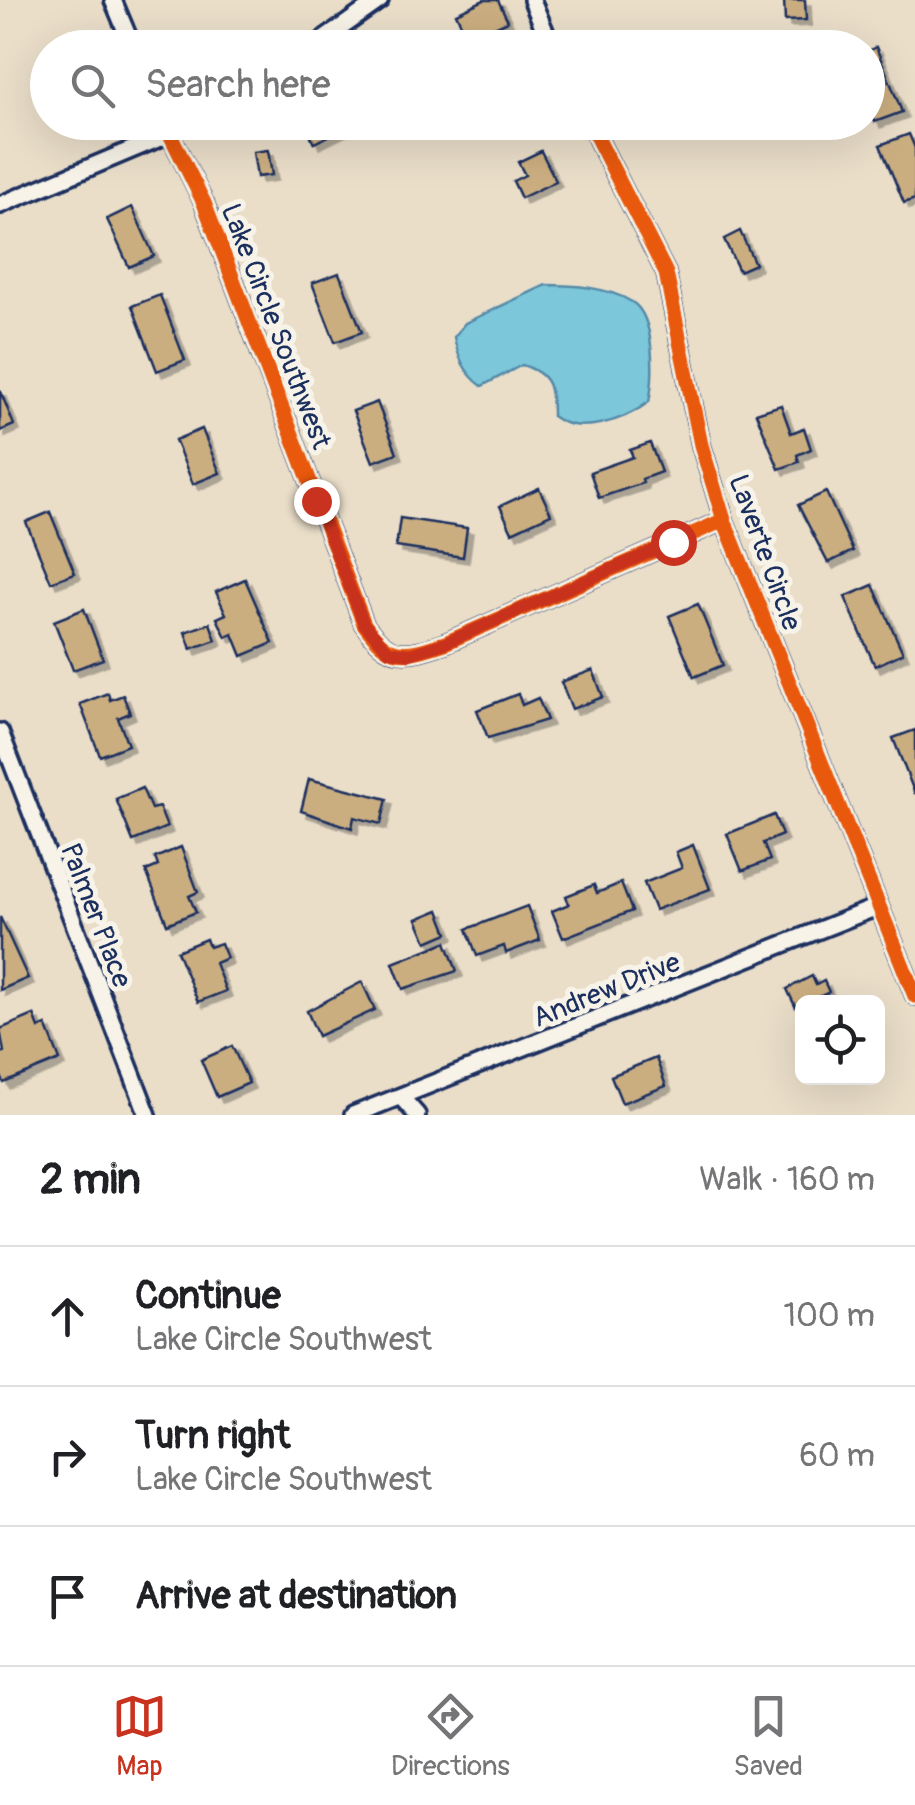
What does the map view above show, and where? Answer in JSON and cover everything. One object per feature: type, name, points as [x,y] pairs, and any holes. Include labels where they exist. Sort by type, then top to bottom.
[{"type":"street","points":[[114,0],[126,30]]},
{"type":"street","points":[[338,30],[380,0]]},
{"type":"street","points":[[532,0],[544,30]]},
{"type":"street","points":[[0,205],[140,140]]},
{"type":"street","name":"Lake Circle Southwest","points":[[172,140],[204,203],[364,624],[389,651],[410,654],[445,643],[724,520]]},
{"type":"street","name":"Laverte Circle","points":[[598,140],[666,273],[701,445],[724,520],[915,996]]},
{"type":"street","name":"Palmer Place","points":[[0,732],[148,1115]]},
{"type":"street","name":"Andrew Drive","points":[[354,1115],[878,908]]},
{"type":"street","points":[[402,1098],[417,1115]]},
{"type":"water","points":[[546,285],[602,290],[623,297],[640,310],[651,349],[649,402],[615,420],[575,425],[552,416],[548,383],[532,369],[522,365],[482,386],[471,376],[454,337],[465,323]]},
{"type":"building","points":[[484,0],[498,0],[508,21],[488,30],[464,30],[456,13]]},
{"type":"building","points":[[784,0],[805,0],[806,20],[785,21]]},
{"type":"building","points":[[885,70],[902,112],[885,118]]},
{"type":"building","points":[[909,134],[915,148],[915,199],[904,203],[880,145]]},
{"type":"building","points":[[268,150],[272,175],[257,177],[253,152]]},
{"type":"building","points":[[541,151],[556,181],[521,198],[513,181],[525,175],[518,162]]},
{"type":"building","points":[[132,207],[154,256],[129,267],[107,219]]},
{"type":"building","points":[[740,231],[755,264],[739,271],[724,239]]},
{"type":"building","points":[[339,273],[362,332],[335,342],[312,283]]},
{"type":"building","points":[[160,295],[185,360],[157,371],[132,306]]},
{"type":"building","points":[[0,390],[14,425],[0,431]]},
{"type":"building","points":[[377,402],[397,453],[373,462],[353,411]]},
{"type":"building","points":[[781,405],[791,433],[804,428],[811,449],[797,455],[799,462],[779,469],[756,413]]},
{"type":"building","points":[[202,429],[220,473],[193,484],[175,440]]},
{"type":"building","points":[[650,443],[661,472],[642,479],[643,483],[599,498],[590,472],[633,457],[630,450]]},
{"type":"building","points":[[539,488],[551,514],[512,532],[500,506]]},
{"type":"building","points":[[826,492],[853,551],[828,563],[798,505]]},
{"type":"building","points":[[50,512],[75,573],[51,582],[26,522]]},
{"type":"building","points":[[400,518],[467,528],[463,557],[396,547]]},
{"type":"building","points":[[245,579],[273,643],[242,656],[233,634],[226,637],[217,618],[226,614],[216,592]]},
{"type":"building","points":[[873,585],[903,653],[875,666],[845,597]]},
{"type":"building","points":[[698,604],[723,665],[694,677],[669,616]]},
{"type":"building","points":[[84,609],[103,659],[73,670],[54,621]]},
{"type":"building","points":[[210,623],[216,640],[191,649],[185,632]]},
{"type":"building","points":[[593,670],[603,697],[572,709],[561,682]]},
{"type":"building","points":[[108,693],[110,700],[123,695],[130,713],[118,718],[128,745],[100,756],[80,704]]},
{"type":"building","points":[[518,694],[522,705],[538,698],[547,720],[488,738],[477,710]]},
{"type":"building","points":[[915,730],[915,794],[893,738]]},
{"type":"building","points":[[309,779],[387,799],[381,824],[354,817],[352,828],[301,811]]},
{"type":"building","points":[[142,788],[151,809],[159,807],[167,827],[133,841],[116,799]]},
{"type":"building","points":[[774,815],[782,835],[763,843],[770,860],[742,871],[727,834]]},
{"type":"building","points":[[693,845],[710,889],[655,910],[644,883],[682,868],[676,852]]},
{"type":"building","points":[[181,847],[198,892],[189,896],[196,912],[167,924],[146,871],[158,866],[155,858]]},
{"type":"building","points":[[621,883],[632,911],[563,938],[552,911],[569,904],[566,896],[594,885],[597,893]]},
{"type":"building","points":[[527,906],[540,940],[506,953],[504,946],[477,956],[467,929]]},
{"type":"building","points":[[439,910],[448,933],[427,942],[417,919]]},
{"type":"building","points":[[0,917],[28,978],[0,990]]},
{"type":"building","points":[[206,939],[209,947],[221,943],[227,958],[215,963],[226,991],[198,1002],[177,951]]},
{"type":"building","points":[[446,942],[457,971],[403,989],[393,963]]},
{"type":"building","points":[[812,976],[816,985],[824,981],[829,992],[795,995],[795,1006],[787,989]]},
{"type":"building","points":[[362,982],[375,1010],[318,1036],[307,1011]]},
{"type":"building","points":[[34,1015],[39,1028],[46,1025],[60,1060],[4,1083],[0,1074],[0,1053],[4,1052],[0,1029]]},
{"type":"building","points":[[232,1046],[249,1083],[217,1097],[201,1060]]},
{"type":"building","points":[[656,1058],[666,1086],[622,1103],[611,1076]]},
{"type":"cycle path","points":[[173,140],[204,203],[364,624],[382,644],[391,650],[409,652],[445,643],[724,520]]},
{"type":"cycle path","points":[[598,140],[666,273],[701,445],[724,520],[915,996]]},
{"type":"route","points":[[316,501],[364,624],[389,651],[410,654],[445,643],[673,542]]}]
